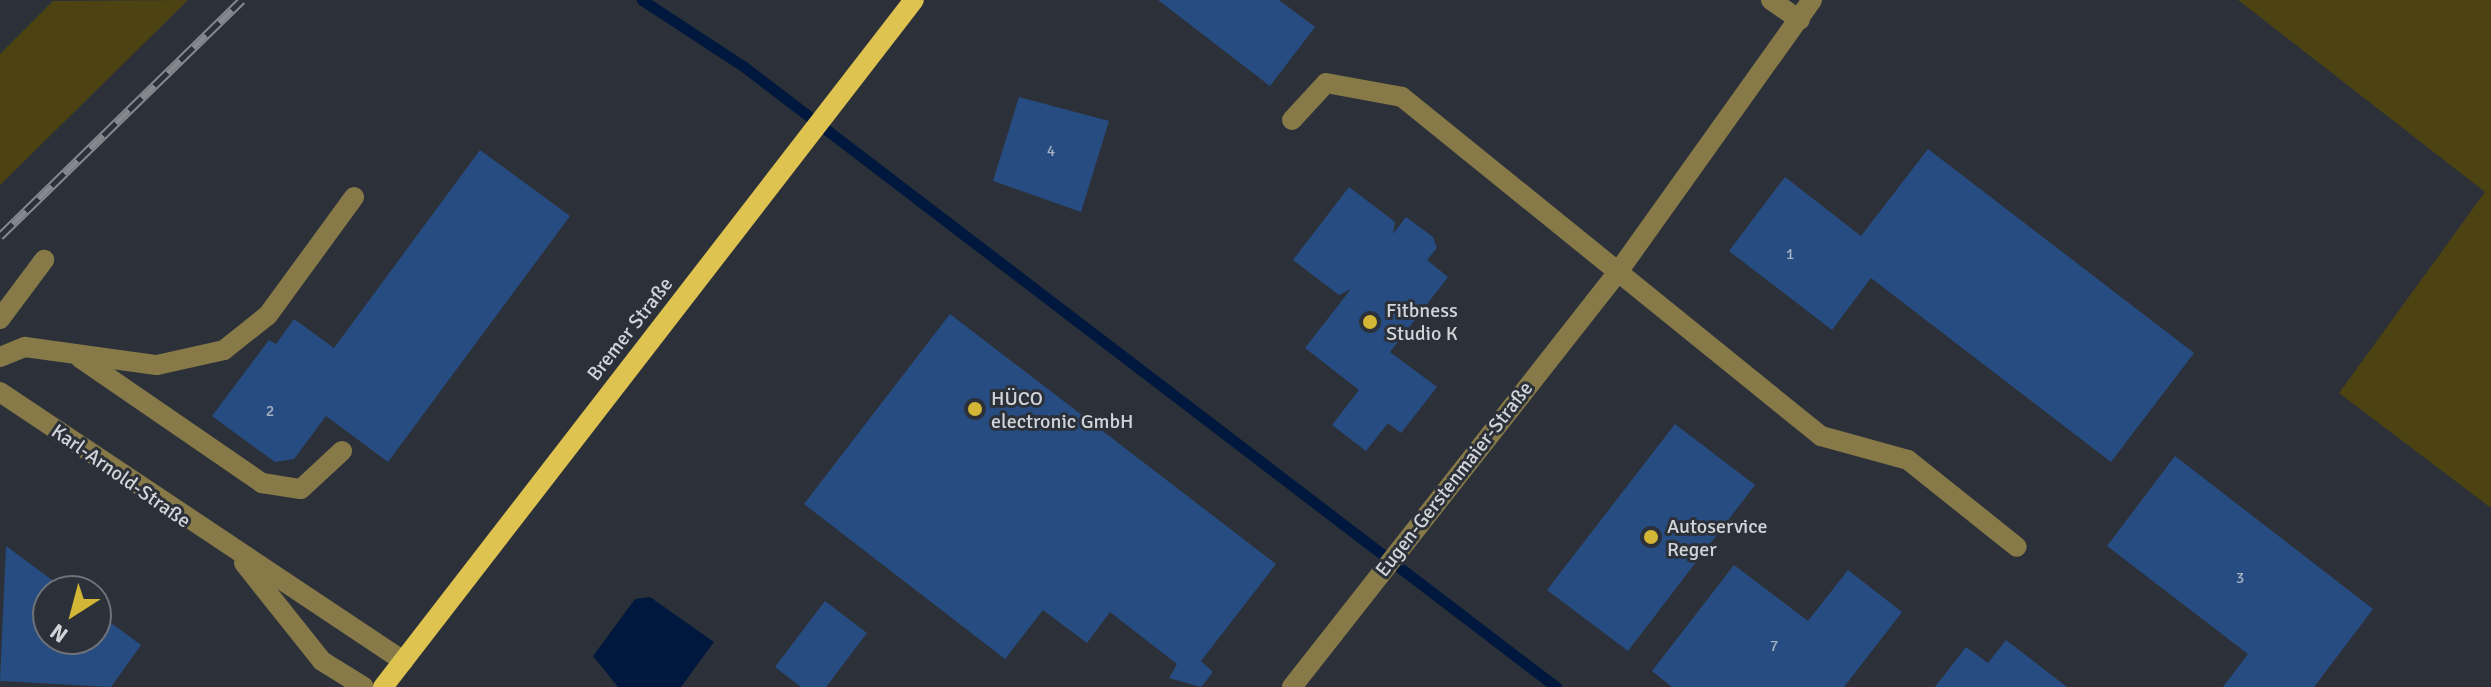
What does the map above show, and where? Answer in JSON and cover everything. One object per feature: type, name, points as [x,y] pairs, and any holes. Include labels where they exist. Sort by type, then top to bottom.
[{"type":"main road","name":"Bremer Straße","points":[[383,687],[914,0]]},
{"type":"street","points":[[1771,0],[1800,20]]},
{"type":"street","name":"Eugen-Gerstenmaier-Straße","points":[[1292,687],[1618,272],[1812,0]]},
{"type":"street","points":[[1292,120],[1326,83],[1402,97],[1821,436],[1908,460],[2017,547]]},
{"type":"street","points":[[0,357],[25,347],[157,365],[224,350],[268,315],[354,197]]},
{"type":"street","points":[[0,319],[44,260]]},
{"type":"street","points":[[77,356],[262,483],[301,489],[342,451]]},
{"type":"street","name":"Karl-Arnold-Straße","points":[[0,392],[242,560],[301,588],[404,661]]},
{"type":"street","name":"Karl-Arnold-Straße","points":[[242,560],[322,661],[364,687]]},
{"type":"shaded area","points":[[188,0],[0,185],[0,54],[53,1]]},
{"type":"shaded area","points":[[2238,0],[2491,0],[2491,508],[2339,393],[2485,192]]},
{"type":"water","points":[[650,597],[714,642],[681,687],[618,687],[593,656],[635,599]]},
{"type":"building","points":[[1158,0],[1279,0],[1315,27],[1270,86]]},
{"type":"building","points":[[1019,97],[1109,121],[1081,212],[993,181]]},
{"type":"building","points":[[1928,149],[2194,353],[2111,462],[1871,278],[1832,330],[1729,251],[1785,177],[1861,236]]},
{"type":"building","points":[[480,150],[570,216],[388,462],[326,416],[294,459],[275,462],[212,416],[269,340],[276,344],[294,319],[334,348]]},
{"type":"building","name":"Fitbness Studio K","points":[[1349,187],[1395,222],[1393,234],[1406,217],[1433,237],[1437,248],[1427,260],[1448,277],[1390,352],[1437,387],[1401,433],[1388,423],[1366,451],[1332,425],[1359,390],[1305,348],[1351,289],[1339,295],[1293,260]]},
{"type":"building","name":"HÜCO electronic GmbH","points":[[950,314],[1276,564],[1201,661],[1213,672],[1201,687],[1169,678],[1177,664],[1110,612],[1087,643],[1043,610],[1005,659],[804,504]]},
{"type":"building","name":"Autoservice Reger","points":[[1675,424],[1755,485],[1628,651],[1547,590]]},
{"type":"building","points":[[2175,456],[2373,609],[2314,687],[2223,687],[2248,654],[2107,546]]},
{"type":"building","points":[[6,546],[45,575],[32,575],[32,655],[112,655],[112,624],[141,645],[111,687],[0,681]]},
{"type":"building","points":[[1734,565],[1808,621],[1848,570],[1902,612],[1844,687],[1672,687],[1652,671]]},
{"type":"building","points":[[825,601],[867,633],[826,687],[801,687],[775,667]]},
{"type":"building","points":[[2006,640],[2067,687],[1935,687],[1966,647],[1988,663]]},
{"type":"waterway","points":[[642,0],[743,66],[1556,687]]},
{"type":"railway","points":[[0,236],[242,0]]},
{"type":"place","name":"Fitbness Studio K","points":[[1370,322]]},
{"type":"place","name":"HÜCO electronic GmbH","points":[[975,409]]},
{"type":"place","name":"Autoservice Reger","points":[[1651,537]]}]
